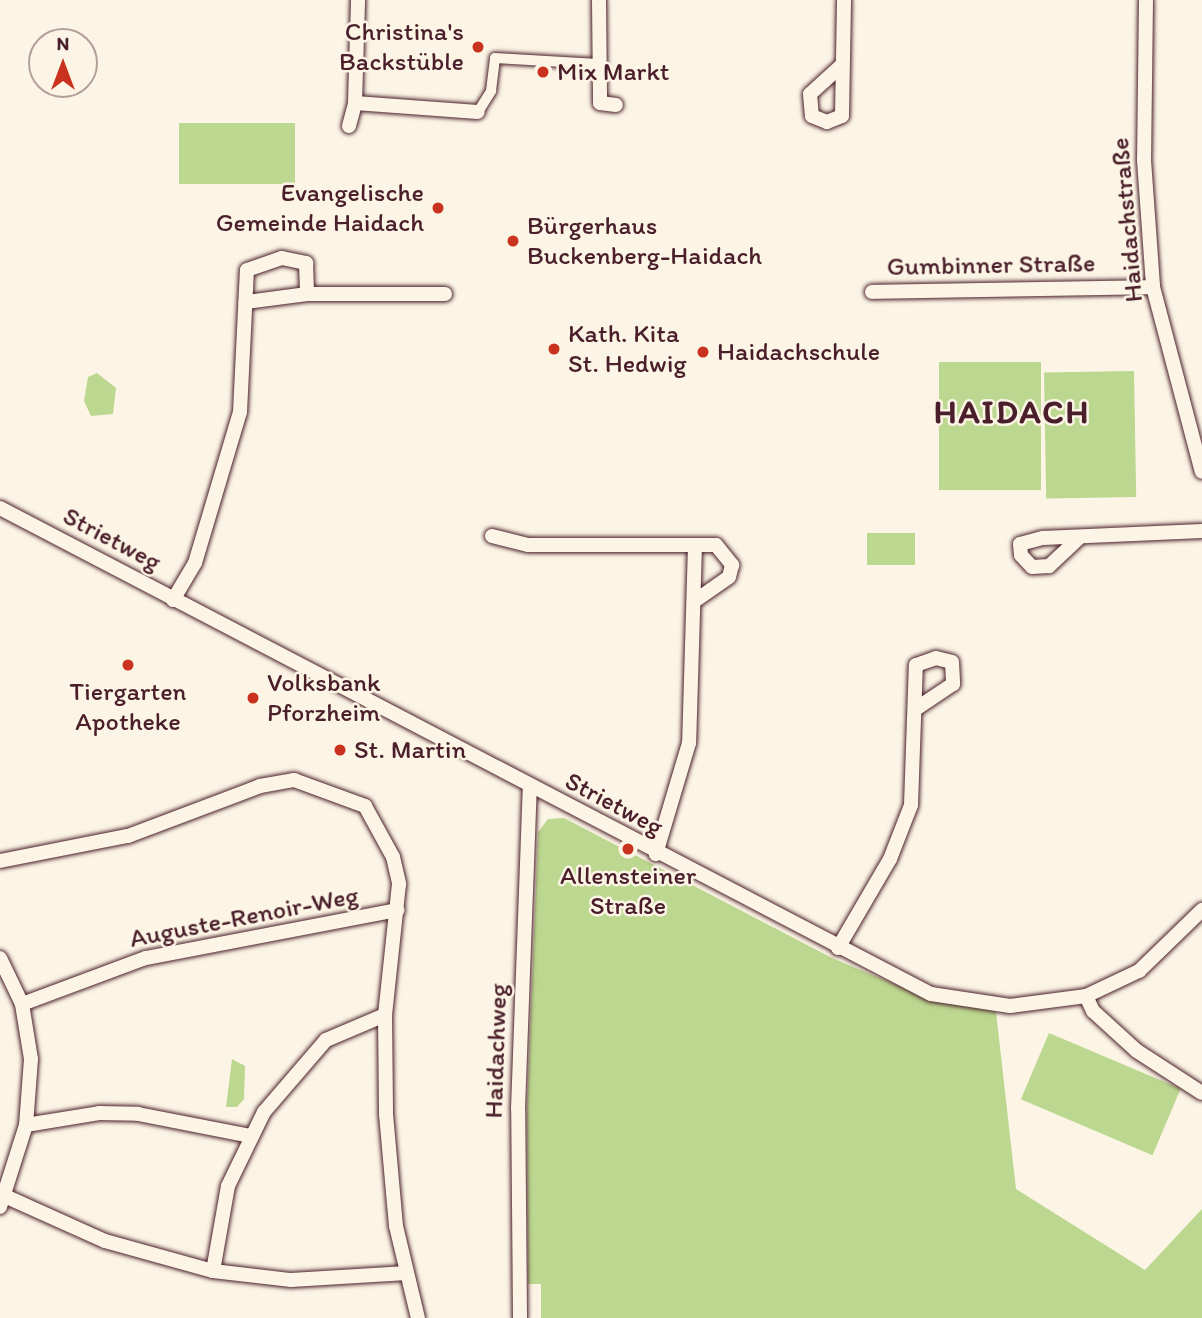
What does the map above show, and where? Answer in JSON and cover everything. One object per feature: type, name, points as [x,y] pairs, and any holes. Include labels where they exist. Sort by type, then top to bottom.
[{"type":"street","points":[[349,126],[355,103],[358,0]]},
{"type":"street","points":[[598,0],[600,103],[616,105]]},
{"type":"street","points":[[842,65],[844,0]]},
{"type":"street","name":"Haidachstraße","points":[[1146,0],[1144,160],[1153,288],[1202,472]]},
{"type":"street","points":[[355,103],[478,111],[491,91],[495,58],[598,64]]},
{"type":"street","points":[[173,600],[195,563],[240,412],[246,302],[251,264],[276,258],[303,259],[307,294]]},
{"type":"street","name":"Gumbinner Straße","points":[[872,292],[1153,288]]},
{"type":"street","points":[[246,302],[307,294],[445,294]]},
{"type":"street","name":"Strietweg","points":[[0,508],[656,854],[921,990],[971,1003],[1048,1004],[1086,996]]},
{"type":"street","points":[[1077,539],[1202,531]]},
{"type":"street","points":[[492,536],[528,545],[716,545],[732,565],[729,576],[697,600]]},
{"type":"street","points":[[656,854],[689,743],[697,600],[695,545]]},
{"type":"street","points":[[838,948],[890,859],[911,805],[917,708]]},
{"type":"street","points":[[0,861],[128,836],[260,786],[294,780],[365,806],[393,857],[397,910],[385,1016],[388,1171],[418,1318]]},
{"type":"street","name":"Haidachweg","points":[[520,1318],[518,1109],[530,786]]},
{"type":"street","name":"Auguste-Renoir-Weg","points":[[22,1004],[157,956],[397,910]]},
{"type":"street","points":[[1202,910],[1139,971],[1086,996],[1093,1011],[1137,1051],[1202,1093]]},
{"type":"street","points":[[0,958],[22,1004],[31,1059],[26,1125],[3,1202],[105,1241],[213,1271],[291,1280],[407,1273]]},
{"type":"street","points":[[213,1271],[228,1186],[250,1136],[289,1076],[326,1040],[385,1016]]},
{"type":"street","points":[[26,1125],[80,1114],[138,1114],[250,1136]]},
{"type":"green space","points":[[179,123],[295,123],[295,184],[179,184]]},
{"type":"green space","points":[[939,362],[1041,362],[1041,490],[939,490]]},
{"type":"green space","points":[[1134,371],[1136,497],[1046,499],[1044,373]]},
{"type":"green space","points":[[97,373],[116,388],[113,414],[91,416],[84,401],[88,377]]},
{"type":"green space","points":[[867,533],[915,533],[915,565],[867,565]]},
{"type":"green space","points":[[564,818],[832,958],[930,999],[996,1012],[1016,1189],[1145,1270],[1202,1209],[1202,1318],[541,1318],[541,1284],[528,1284],[527,1109],[538,832],[548,819]]},
{"type":"green space","points":[[1049,1033],[1181,1089],[1152,1155],[1021,1099]]},
{"type":"green space","points":[[232,1059],[245,1066],[244,1099],[237,1107],[226,1107]]},
{"type":"place","name":"Christina's Backstüble","points":[[478,47]]},
{"type":"place","name":"Mix Markt","points":[[543,72]]},
{"type":"place","name":"Evangelische Gemeinde Haidach","points":[[438,208]]},
{"type":"place","name":"Bürgerhaus Buckenberg-Haidach","points":[[513,241]]},
{"type":"place","name":"Kath. Kita St. Hedwig","points":[[554,349]]},
{"type":"place","name":"Haidachschule","points":[[703,352]]},
{"type":"place","name":"Tiergarten Apotheke","points":[[128,665]]},
{"type":"place","name":"Volksbank Pforzheim","points":[[253,698]]},
{"type":"place","name":"St. Martin","points":[[340,750]]},
{"type":"place","name":"Allensteiner Straße","points":[[628,849]]},
{"type":"district","name":"HAIDACH","points":[[1012,412]]}]
